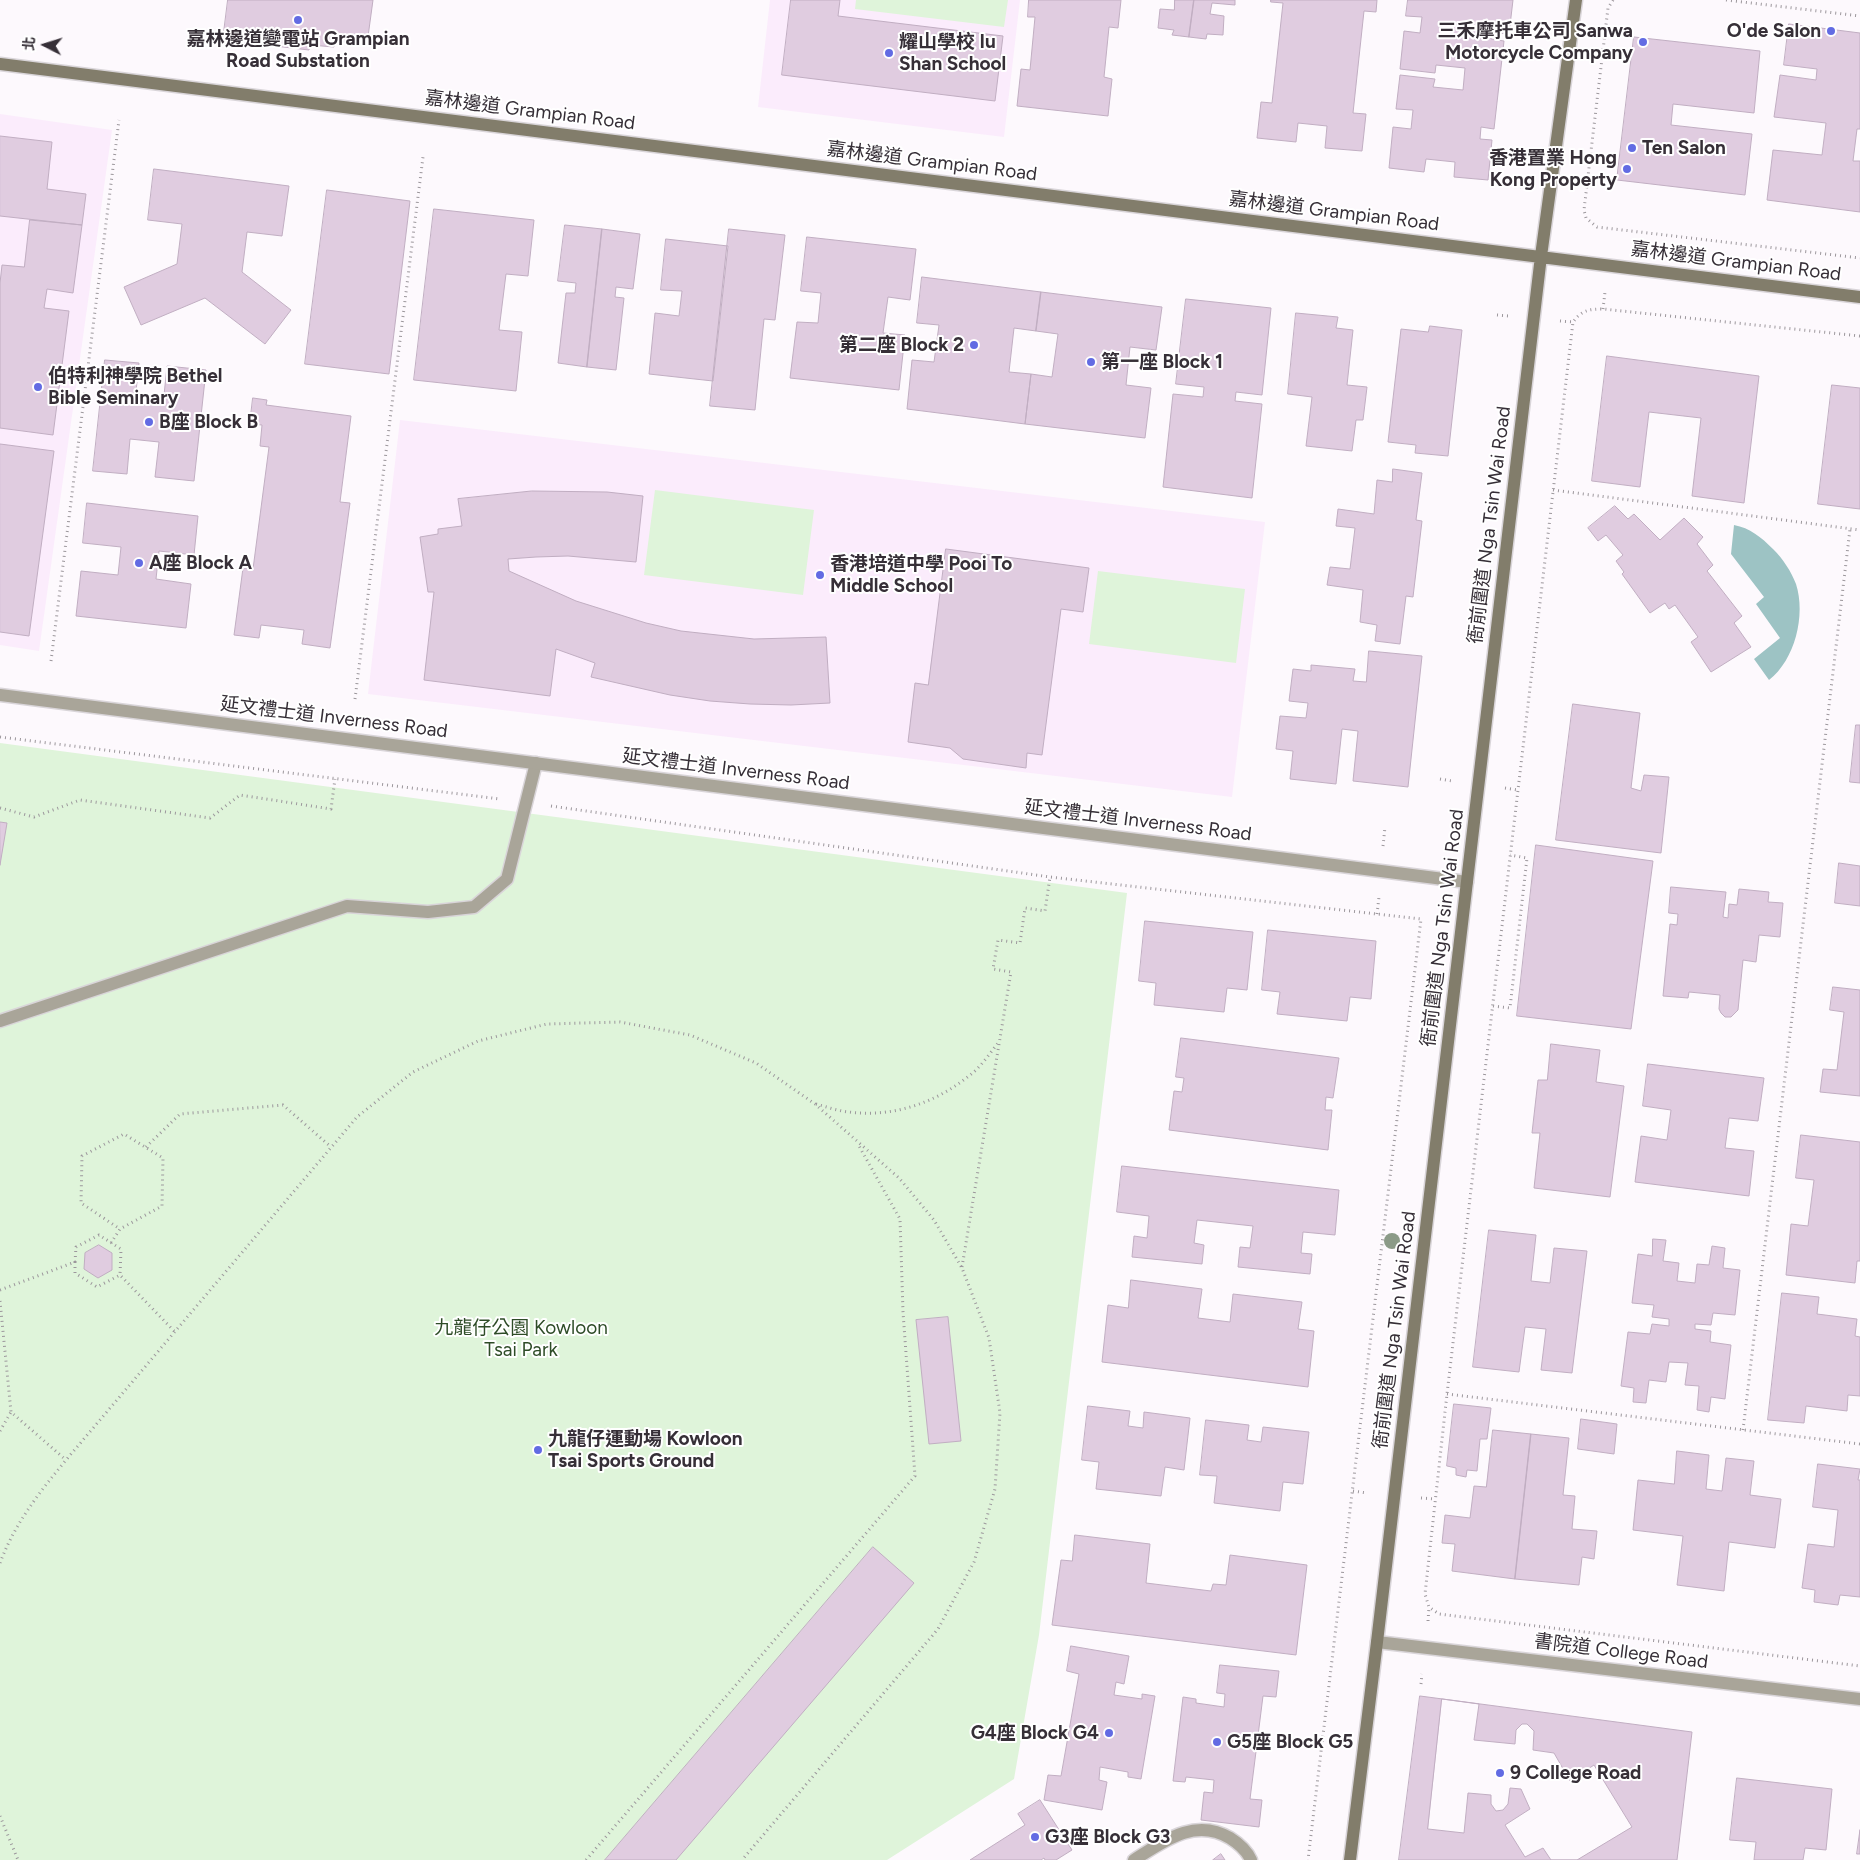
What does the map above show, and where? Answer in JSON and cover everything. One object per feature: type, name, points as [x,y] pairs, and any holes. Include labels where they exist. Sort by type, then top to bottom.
[{"type":"street","name":"衙前圍道 Nga Tsin Wai Road","points":[[1350,1860],[1468,882],[1541,256],[1576,0]]},
{"type":"street","name":"嘉林邊道 Grampian Road","points":[[0,64],[1860,297]]},
{"type":"street","name":"延文禮士道 Inverness Road","points":[[0,695],[1468,882]]},
{"type":"street","points":[[0,1021],[347,906],[428,912],[474,907],[507,879],[536,763]]},
{"type":"street","name":"書院道 College Road","points":[[1377,1642],[1860,1699]]},
{"type":"street","points":[[1134,1860],[1169,1838],[1185,1831],[1203,1829],[1221,1833],[1236,1842],[1249,1856],[1250,1860]]},
{"type":"path","points":[[1613,0],[1608,8],[1584,210],[1586,218],[1597,227],[1860,258]]},
{"type":"path","points":[[1726,0],[1860,16]]},
{"type":"path","points":[[51,661],[119,120]]},
{"type":"path","points":[[355,699],[423,157]]},
{"type":"path","points":[[1860,336],[1603,309],[1589,309],[1579,314],[1573,322],[1425,1594],[1429,1607],[1439,1614],[1860,1666]]},
{"type":"path","points":[[1553,490],[1860,530]]},
{"type":"path","points":[[1743,1430],[1850,529]]},
{"type":"path","points":[[0,737],[526,802],[1050,877],[1421,918],[1308,1860]]},
{"type":"path","points":[[0,808],[34,817],[80,800],[210,818],[240,795],[331,809],[335,778]]},
{"type":"path","points":[[1493,1006],[1510,1008],[1527,858],[1510,855]]},
{"type":"path","points":[[962,1268],[1011,972],[993,969],[998,940],[1020,943],[1025,908],[1045,911],[1050,877]]},
{"type":"path","points":[[0,1563],[5,1549],[32,1502],[66,1460],[330,1147],[357,1117],[414,1072],[478,1041],[548,1024],[620,1022],[690,1035],[756,1063],[815,1104],[899,1178],[923,1206],[934,1220],[962,1268],[989,1338],[1000,1413],[995,1489],[974,1562],[938,1629],[742,1860]]},
{"type":"path","points":[[815,1104],[849,1112],[884,1112],[918,1105],[950,1090],[977,1069],[999,1042]]},
{"type":"path","points":[[146,1147],[180,1114],[283,1105],[330,1147]]},
{"type":"path","points":[[112,1243],[120,1229],[162,1206],[163,1158],[124,1134],[82,1156],[81,1203],[120,1229]]},
{"type":"path","points":[[586,1860],[915,1476],[903,1312],[900,1219],[857,1142]]},
{"type":"path","points":[[120,1275],[98,1287],[75,1273],[76,1247],[99,1235],[121,1249],[120,1275],[175,1332]]},
{"type":"path","points":[[0,1290],[76,1262]]},
{"type":"path","points":[[0,1301],[11,1412],[0,1431]]},
{"type":"path","points":[[1447,1394],[1860,1444]]},
{"type":"path","points":[[11,1412],[66,1460]]},
{"type":"path","points":[[0,1816],[18,1860]]},
{"type":"shaded area","name":"耀山學校 Iu Shan School","points":[[770,0],[1020,0],[1004,137],[758,107]]},
{"type":"shaded area","name":"伯特利神學院 Bethel Bible Seminary","points":[[0,114],[112,130],[39,651],[0,645]]},
{"type":"shaded area","name":"香港培道中學 Pooi To Middle School","points":[[400,420],[1265,522],[1232,797],[368,694]]},
{"type":"green space","points":[[856,0],[1008,0],[1004,27],[855,9]]},
{"type":"green space","points":[[655,490],[814,510],[803,595],[644,575]]},
{"type":"green space","points":[[1098,571],[1245,589],[1236,663],[1089,644]]},
{"type":"green space","name":"九龍仔公園 Kowloon Tsai Park","points":[[0,743],[1127,893],[1039,1635],[1014,1779],[887,1860],[0,1860]]},
{"type":"water","points":[[1734,525],[1745,528],[1755,534],[1777,553],[1792,574],[1799,596],[1799,623],[1792,649],[1786,661],[1769,680],[1754,659],[1780,638],[1756,604],[1764,597],[1731,554]]},
{"type":"building","name":"嘉林邊道變電站 Grampian Road Substation","points":[[228,0],[373,0],[367,44],[335,41],[334,47],[310,45],[309,50],[223,40]]},
{"type":"building","name":"耀山學校 Iu Shan School","points":[[791,0],[840,0],[838,16],[1003,36],[995,101],[782,75]]},
{"type":"building","points":[[1029,0],[1121,0],[1118,28],[1109,27],[1104,77],[1112,79],[1108,116],[1017,106],[1021,69],[1030,70],[1035,17],[1028,17]]},
{"type":"building","points":[[1175,0],[1194,0],[1189,37],[1172,35],[1174,30],[1158,28],[1160,9],[1174,10]]},
{"type":"building","points":[[1194,0],[1235,0],[1235,5],[1212,3],[1210,14],[1224,16],[1223,35],[1207,34],[1206,39],[1189,37]]},
{"type":"building","points":[[1271,0],[1377,0],[1376,12],[1364,11],[1353,113],[1366,114],[1362,151],[1325,148],[1327,126],[1298,123],[1296,142],[1257,138],[1261,102],[1272,103],[1283,3],[1271,2]]},
{"type":"building","points":[[1408,0],[1513,0],[1509,34],[1491,32],[1491,39],[1504,41],[1494,129],[1481,127],[1480,139],[1492,140],[1488,180],[1454,177],[1455,162],[1426,159],[1424,172],[1389,168],[1393,127],[1411,129],[1413,110],[1396,109],[1400,75],[1435,79],[1433,87],[1463,90],[1465,68],[1436,65],[1435,73],[1400,69],[1404,31],[1420,33],[1422,17],[1406,16]]},
{"type":"building","points":[[1789,24],[1860,33],[1860,129],[1857,129],[1853,161],[1860,161],[1860,212],[1767,200],[1773,150],[1822,155],[1826,123],[1774,117],[1780,75],[1816,80],[1817,69],[1784,65]]},
{"type":"building","points":[[1634,37],[1760,51],[1754,113],[1673,104],[1671,125],[1752,134],[1745,195],[1617,180]]},
{"type":"building","points":[[0,136],[52,142],[47,189],[86,194],[82,225],[0,216]]},
{"type":"building","points":[[154,169],[289,186],[282,236],[247,232],[242,272],[291,310],[265,344],[205,298],[141,325],[124,287],[177,264],[182,224],[148,220]]},
{"type":"building","points":[[327,190],[410,201],[389,374],[305,364]]},
{"type":"building","points":[[434,209],[534,220],[528,276],[506,274],[499,330],[522,332],[516,391],[414,380]]},
{"type":"building","points":[[30,220],[82,225],[73,293],[47,289],[44,308],[69,311],[53,435],[0,428],[0,283],[2,265],[24,267]]},
{"type":"building","points":[[565,225],[602,229],[587,367],[558,363],[566,293],[575,293],[576,283],[558,281]]},
{"type":"building","points":[[602,229],[640,234],[633,289],[616,287],[615,297],[624,298],[616,370],[587,367]]},
{"type":"building","points":[[729,229],[785,235],[775,320],[764,319],[755,410],[710,406]]},
{"type":"building","points":[[807,237],[916,249],[910,300],[888,297],[883,333],[905,335],[899,390],[790,378],[797,322],[818,323],[821,293],[801,291]]},
{"type":"building","points":[[666,239],[728,246],[713,381],[649,374],[655,313],[679,316],[682,291],[661,290]]},
{"type":"building","name":"第二座 Block 2","points":[[922,277],[1041,292],[1036,331],[1014,328],[1009,372],[1031,374],[1025,424],[907,409],[912,360],[934,362],[939,325],[917,323]]},
{"type":"building","name":"第一座 Block 1","points":[[1041,292],[1162,307],[1156,350],[1130,347],[1126,385],[1151,388],[1145,438],[1025,424],[1031,374],[1052,377],[1058,334],[1036,331]]},
{"type":"building","points":[[1186,299],[1271,308],[1262,395],[1236,392],[1235,401],[1262,404],[1252,498],[1163,487],[1173,394],[1203,397],[1204,387],[1176,384]]},
{"type":"building","points":[[1296,313],[1338,317],[1336,328],[1353,330],[1347,385],[1367,387],[1363,420],[1356,420],[1352,451],[1306,446],[1312,397],[1288,394]]},
{"type":"building","points":[[1430,326],[1462,330],[1448,456],[1415,453],[1416,445],[1388,442],[1401,329],[1428,332]]},
{"type":"building","points":[[1607,356],[1759,376],[1744,503],[1692,496],[1701,418],[1649,412],[1640,487],[1592,481]]},
{"type":"building","name":"B座 Block B","points":[[105,360],[139,363],[135,401],[163,405],[167,366],[206,370],[194,481],[155,477],[159,442],[130,439],[127,474],[93,471]]},
{"type":"building","points":[[1832,385],[1860,388],[1860,509],[1818,504]]},
{"type":"building","points":[[253,398],[267,400],[266,405],[351,416],[340,502],[350,503],[330,648],[302,644],[304,630],[261,625],[259,638],[234,635],[243,568],[253,569],[269,447],[260,446],[262,425],[250,424]]},
{"type":"building","points":[[0,444],[54,451],[29,636],[0,632]]},
{"type":"building","points":[[1393,469],[1422,473],[1416,520],[1422,521],[1413,597],[1406,596],[1400,644],[1375,641],[1377,625],[1360,622],[1363,590],[1327,585],[1330,567],[1350,569],[1355,528],[1336,526],[1338,509],[1374,514],[1377,480],[1392,482]]},
{"type":"building","points":[[532,491],[607,492],[643,496],[636,562],[568,556],[536,557],[508,559],[509,571],[576,601],[646,623],[681,631],[754,639],[826,637],[830,703],[791,705],[750,704],[670,695],[591,677],[595,663],[556,649],[550,696],[424,680],[434,592],[428,592],[420,537],[438,534],[438,529],[462,526],[458,499]]},
{"type":"building","name":"A座 Block A","points":[[87,503],[198,516],[194,555],[159,551],[156,579],[191,584],[186,628],[76,616],[81,571],[118,575],[121,547],[83,543]]},
{"type":"building","points":[[1615,506],[1628,519],[1634,514],[1660,540],[1684,518],[1703,537],[1697,544],[1713,565],[1707,571],[1742,616],[1734,623],[1751,647],[1711,672],[1691,642],[1698,637],[1675,605],[1669,609],[1665,603],[1650,613],[1622,574],[1624,572],[1616,561],[1623,555],[1606,535],[1598,541],[1588,528]]},
{"type":"building","points":[[946,549],[1089,568],[1083,612],[1061,609],[1042,755],[1027,753],[1026,768],[963,759],[950,748],[908,742],[915,683],[928,685]]},
{"type":"building","points":[[1369,651],[1422,656],[1408,787],[1353,781],[1358,731],[1342,729],[1336,784],[1290,779],[1293,751],[1276,749],[1280,716],[1306,718],[1308,703],[1289,701],[1293,669],[1311,671],[1311,665],[1355,669],[1353,681],[1366,682]]},
{"type":"building","points":[[1573,704],[1640,713],[1631,788],[1641,791],[1644,775],[1669,777],[1661,853],[1556,840]]},
{"type":"building","points":[[1856,725],[1860,725],[1860,783],[1850,782]]},
{"type":"building","points":[[0,822],[7,823],[0,865]]},
{"type":"building","points":[[1536,845],[1653,861],[1631,1029],[1517,1016]]},
{"type":"building","points":[[1839,863],[1860,866],[1860,906],[1835,903]]},
{"type":"building","points":[[1671,887],[1726,892],[1723,917],[1728,918],[1729,904],[1737,905],[1739,889],[1769,892],[1768,902],[1783,903],[1780,937],[1759,935],[1756,962],[1743,960],[1738,1010],[1731,1017],[1725,1017],[1719,1009],[1720,995],[1689,992],[1688,998],[1663,996],[1670,924],[1677,925],[1678,914],[1669,913]]},
{"type":"building","points":[[1145,921],[1253,932],[1247,990],[1227,988],[1224,1012],[1154,1005],[1156,983],[1139,981]]},
{"type":"building","points":[[1268,930],[1376,941],[1371,999],[1350,997],[1347,1021],[1277,1014],[1280,992],[1262,990]]},
{"type":"building","points":[[1833,987],[1860,990],[1860,1096],[1820,1092],[1823,1069],[1837,1070],[1844,1012],[1830,1010]]},
{"type":"building","points":[[1181,1038],[1339,1058],[1333,1098],[1326,1097],[1325,1110],[1332,1110],[1328,1150],[1169,1130],[1174,1091],[1182,1092],[1184,1078],[1176,1077]]},
{"type":"building","points":[[1551,1044],[1600,1050],[1596,1082],[1624,1086],[1610,1197],[1534,1188],[1540,1133],[1532,1133],[1538,1080],[1547,1080]]},
{"type":"building","points":[[1648,1064],[1764,1078],[1758,1121],[1729,1118],[1725,1148],[1754,1151],[1749,1196],[1635,1182],[1641,1136],[1667,1140],[1671,1110],[1643,1106]]},
{"type":"building","points":[[1801,1135],[1860,1142],[1860,1261],[1857,1261],[1855,1283],[1786,1275],[1791,1224],[1808,1226],[1814,1180],[1796,1178]]},
{"type":"building","points":[[1122,1166],[1339,1190],[1335,1235],[1303,1232],[1301,1253],[1312,1254],[1310,1274],[1238,1267],[1240,1247],[1250,1248],[1253,1226],[1197,1220],[1194,1243],[1204,1245],[1202,1264],[1132,1257],[1134,1236],[1147,1238],[1149,1216],[1117,1212]]},
{"type":"building","points":[[1489,1230],[1536,1235],[1531,1281],[1550,1283],[1554,1248],[1587,1251],[1572,1373],[1541,1370],[1546,1329],[1525,1327],[1519,1372],[1473,1367]]},
{"type":"building","points":[[1653,1239],[1666,1240],[1663,1261],[1679,1263],[1677,1281],[1695,1283],[1697,1264],[1709,1265],[1712,1246],[1725,1248],[1723,1268],[1740,1270],[1735,1315],[1713,1313],[1711,1325],[1695,1324],[1695,1329],[1711,1331],[1710,1342],[1731,1345],[1725,1399],[1711,1397],[1709,1412],[1697,1410],[1699,1386],[1685,1385],[1688,1363],[1669,1362],[1666,1382],[1649,1380],[1646,1403],[1633,1402],[1634,1388],[1621,1386],[1628,1332],[1650,1334],[1652,1324],[1669,1326],[1669,1319],[1652,1317],[1654,1305],[1632,1303],[1638,1254],[1652,1256]]},
{"type":"building","points":[[99,1245],[112,1253],[112,1270],[98,1278],[84,1269],[85,1253]]},
{"type":"building","points":[[1131,1280],[1202,1289],[1198,1318],[1230,1322],[1233,1294],[1302,1302],[1298,1329],[1314,1331],[1308,1387],[1102,1362],[1108,1305],[1128,1308]]},
{"type":"building","points":[[1782,1293],[1819,1297],[1817,1314],[1857,1319],[1855,1336],[1860,1337],[1860,1396],[1848,1395],[1847,1411],[1806,1406],[1804,1423],[1768,1420]]},
{"type":"building","points":[[948,1317],[961,1441],[929,1444],[916,1320]]},
{"type":"building","points":[[1454,1404],[1491,1408],[1487,1439],[1480,1439],[1477,1471],[1467,1470],[1466,1477],[1456,1475],[1456,1468],[1447,1466]]},
{"type":"building","points":[[1088,1406],[1130,1411],[1128,1426],[1143,1428],[1144,1412],[1190,1418],[1184,1470],[1165,1467],[1161,1496],[1096,1489],[1099,1462],[1082,1460]]},
{"type":"building","points":[[1581,1419],[1617,1424],[1614,1454],[1578,1449]]},
{"type":"building","points":[[1206,1420],[1249,1425],[1247,1440],[1261,1442],[1263,1427],[1309,1432],[1303,1484],[1283,1482],[1280,1511],[1214,1503],[1217,1476],[1200,1475]]},
{"type":"building","points":[[1493,1430],[1531,1434],[1515,1579],[1452,1571],[1455,1544],[1442,1543],[1445,1515],[1470,1518],[1474,1486],[1486,1487]]},
{"type":"building","points":[[1531,1434],[1569,1438],[1563,1495],[1575,1496],[1572,1529],[1597,1531],[1594,1559],[1582,1557],[1579,1585],[1515,1579]]},
{"type":"building","points":[[1677,1451],[1709,1455],[1706,1489],[1722,1491],[1726,1458],[1754,1461],[1750,1495],[1781,1499],[1775,1548],[1729,1542],[1724,1591],[1677,1585],[1683,1536],[1633,1530],[1638,1480],[1674,1484]]},
{"type":"building","points":[[1818,1464],[1860,1469],[1858,1480],[1860,1480],[1860,1597],[1840,1595],[1838,1605],[1814,1602],[1815,1590],[1802,1588],[1808,1544],[1834,1547],[1838,1510],[1813,1507]]},
{"type":"building","points":[[1075,1535],[1150,1544],[1146,1583],[1211,1591],[1213,1584],[1226,1585],[1230,1555],[1307,1565],[1296,1655],[1052,1625],[1061,1560],[1072,1561]]},
{"type":"building","points":[[873,1547],[914,1583],[676,1860],[605,1860]]},
{"type":"building","name":"G4座 Block G4","points":[[1071,1646],[1129,1656],[1124,1684],[1116,1682],[1114,1695],[1142,1699],[1142,1694],[1155,1696],[1141,1779],[1128,1777],[1128,1772],[1100,1767],[1099,1780],[1107,1782],[1102,1810],[1044,1800],[1048,1775],[1061,1776],[1079,1674],[1067,1671]]},
{"type":"building","name":"G5座 Block G5","points":[[1220,1665],[1279,1671],[1276,1697],[1263,1696],[1250,1799],[1262,1800],[1259,1827],[1201,1820],[1204,1792],[1213,1793],[1214,1780],[1186,1777],[1185,1782],[1173,1781],[1183,1697],[1196,1699],[1196,1703],[1224,1707],[1225,1694],[1217,1693]]},
{"type":"building","points":[[1420,1696],[1692,1732],[1677,1860],[1399,1860]]},
{"type":"building","name":"9 College Road","points":[[1442,1699],[1479,1704],[1474,1740],[1515,1744],[1516,1730],[1522,1724],[1527,1724],[1534,1731],[1533,1750],[1554,1753],[1570,1781],[1594,1765],[1632,1827],[1577,1860],[1551,1860],[1543,1848],[1525,1857],[1505,1825],[1530,1809],[1521,1789],[1510,1788],[1508,1804],[1503,1810],[1496,1811],[1491,1804],[1491,1795],[1468,1793],[1464,1833],[1428,1829]]},
{"type":"building","points":[[1737,1778],[1832,1789],[1826,1850],[1805,1848],[1803,1860],[1754,1860],[1756,1842],[1730,1840]]},
{"type":"building","name":"G3座 Block G3","points":[[1040,1800],[1072,1850],[1056,1860],[1045,1860],[1044,1858],[1041,1860],[970,1860],[1025,1825],[1018,1814]]},
{"type":"building","points":[[1860,1830],[1860,1854],[1857,1854]]},
{"type":"building","points":[[1221,1854],[1225,1860],[1213,1860]]},
{"type":"place","name":"嘉林邊道變電站 Grampian Road Substation","points":[[298,20]]},
{"type":"place","name":"O'de Salon","points":[[1831,31]]},
{"type":"place","name":"三禾摩托車公司 Sanwa Motorcycle Company","points":[[1643,42]]},
{"type":"place","name":"耀山學校 Iu Shan School","points":[[889,53]]},
{"type":"place","name":"Ten Salon","points":[[1632,148]]},
{"type":"place","name":"香港置業 Hong Kong Property","points":[[1627,169]]},
{"type":"place","name":"第二座 Block 2","points":[[974,345]]},
{"type":"place","name":"第一座 Block 1","points":[[1091,362]]},
{"type":"place","name":"伯特利神學院 Bethel Bible Seminary","points":[[38,387]]},
{"type":"place","name":"B座 Block B","points":[[149,422]]},
{"type":"place","name":"A座 Block A","points":[[139,563]]},
{"type":"place","name":"香港培道中學 Pooi To Middle School","points":[[820,575]]},
{"type":"place","name":"九龍仔運動場 Kowloon Tsai Sports Ground","points":[[538,1450]]},
{"type":"place","name":"G4座 Block G4","points":[[1109,1733]]},
{"type":"place","name":"G5座 Block G5","points":[[1217,1742]]},
{"type":"place","name":"9 College Road","points":[[1500,1773]]},
{"type":"place","name":"G3座 Block G3","points":[[1035,1837]]}]
